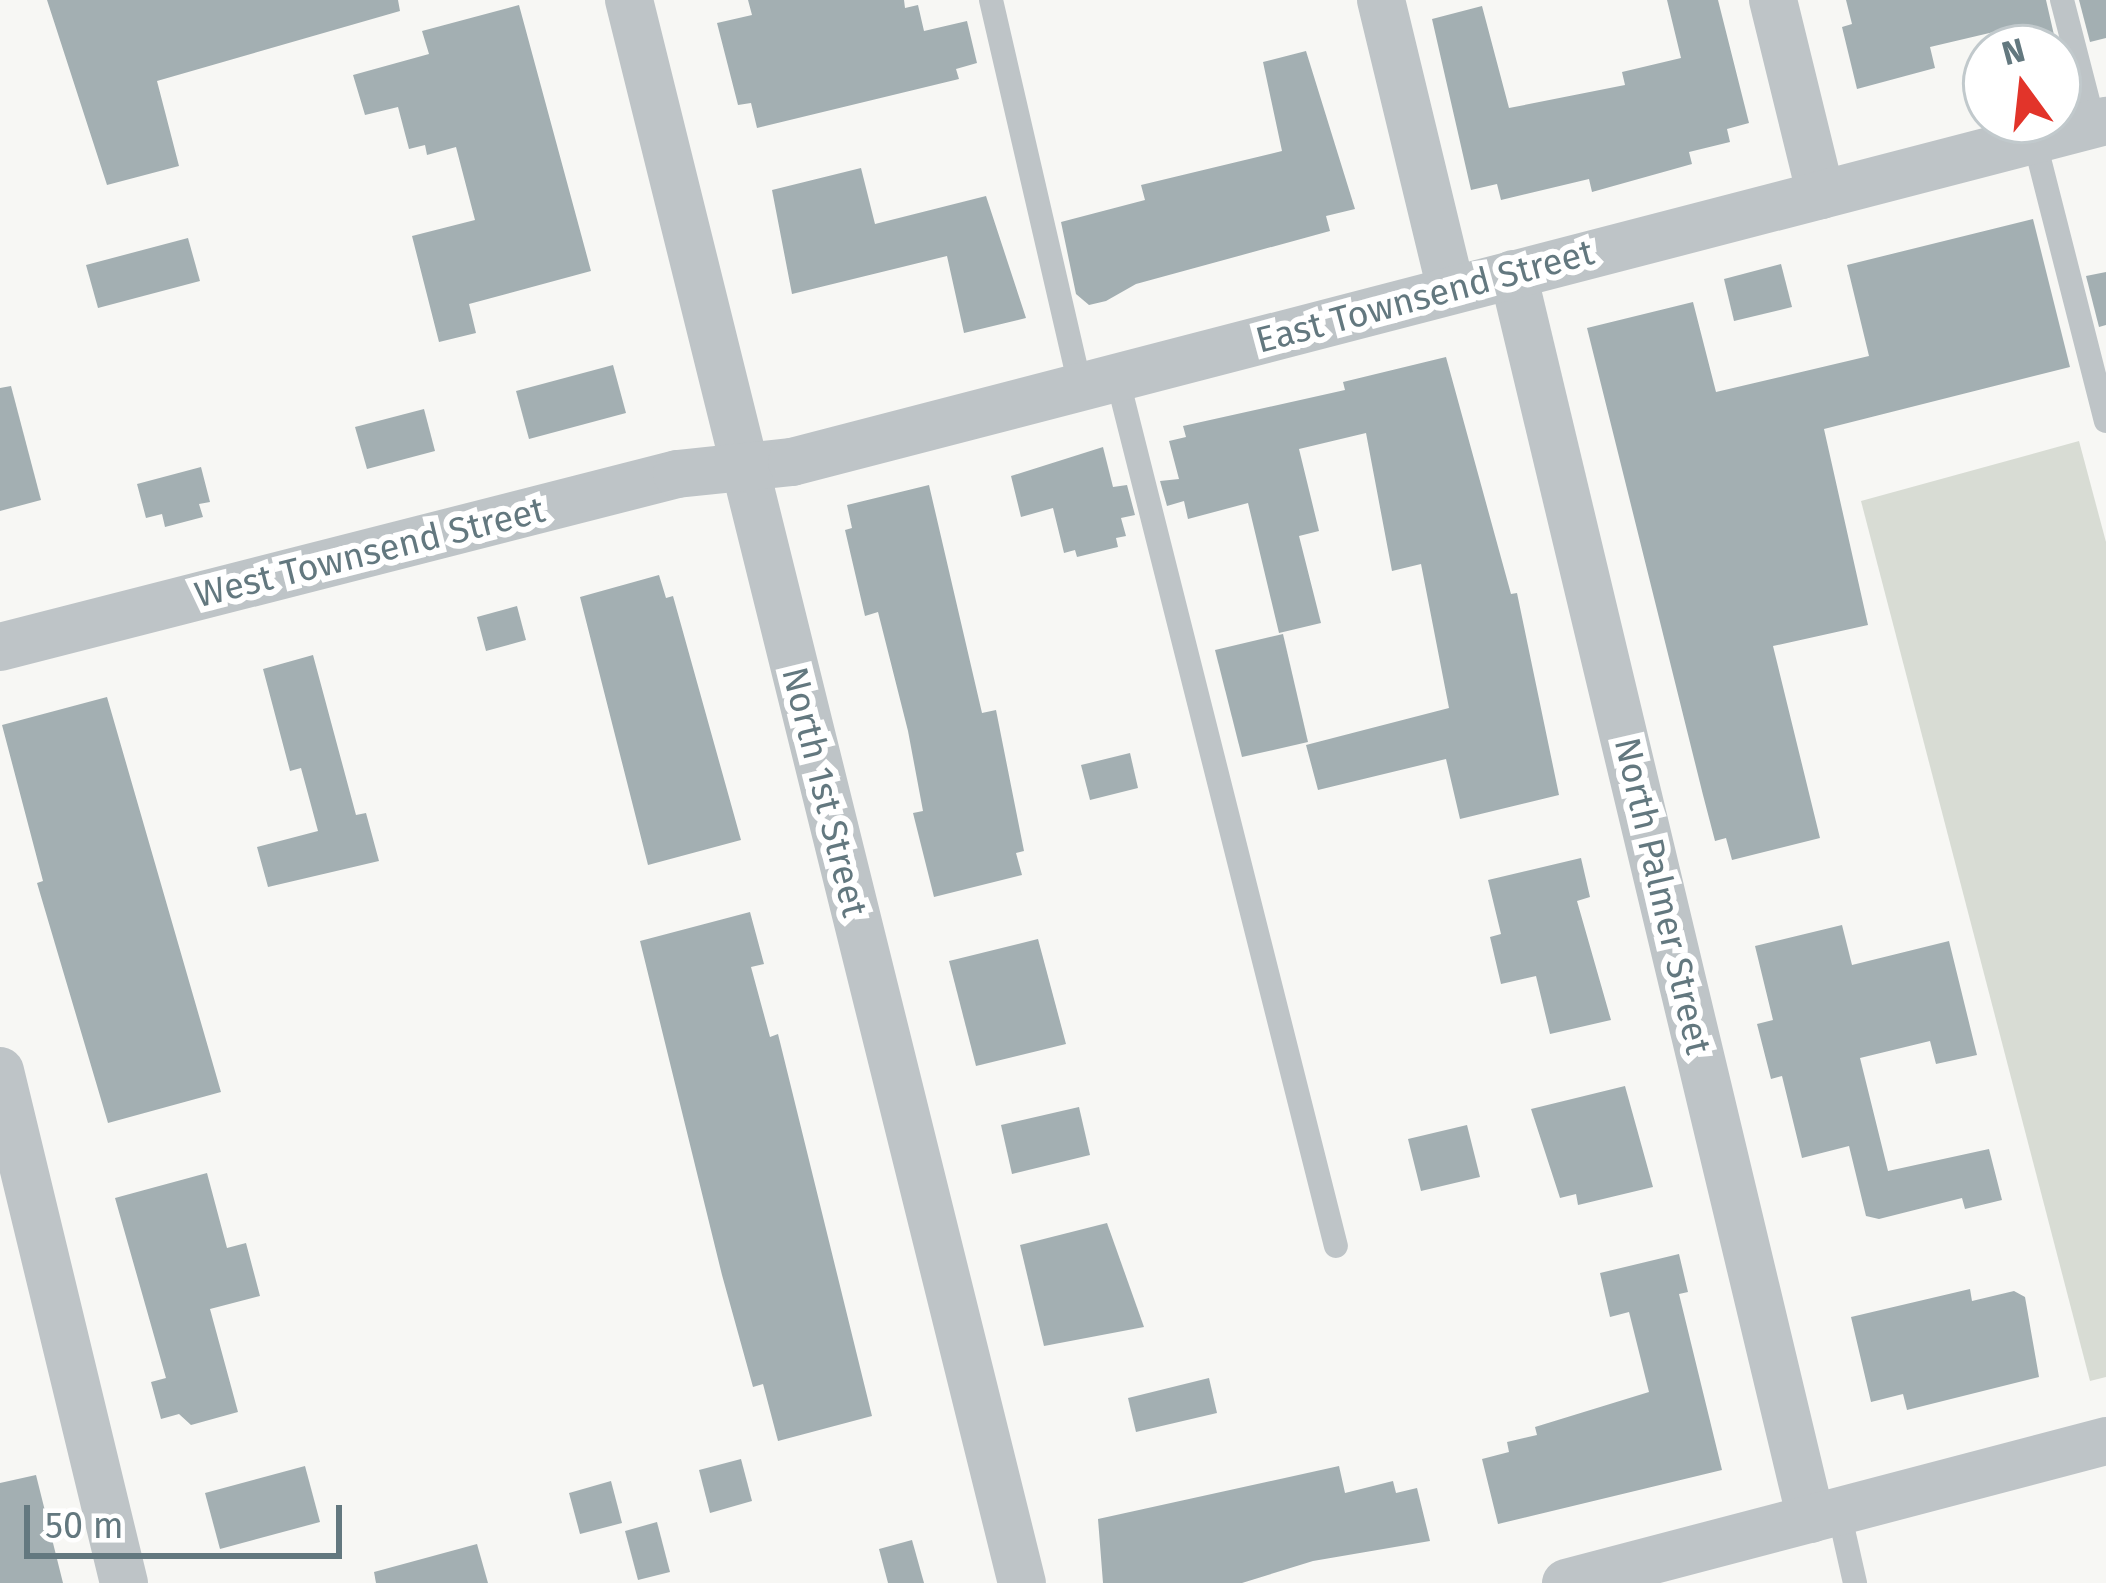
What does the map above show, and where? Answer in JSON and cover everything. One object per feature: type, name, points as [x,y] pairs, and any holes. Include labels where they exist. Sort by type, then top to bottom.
[{"type":"street","name":"North 1st Street","points":[[629,0],[1022,1583]]},
{"type":"street","points":[[1381,0],[1451,290]]},
{"type":"street","points":[[1773,0],[1821,195]]},
{"type":"street","name":"East Townsend Street","points":[[742,466],[792,462],[2015,144]]},
{"type":"street","name":"North Palmer Street","points":[[1513,274],[1825,1515]]},
{"type":"street","name":"West Townsend Street","points":[[0,647],[677,474],[742,466]]},
{"type":"street","points":[[0,1071],[124,1583]]},
{"type":"street","points":[[1566,1583],[2105,1444]]},
{"type":"lane","points":[[992,0],[1336,1246]]},
{"type":"lane","points":[[2062,0],[2100,122]]},
{"type":"lane","points":[[2035,144],[2106,421]]},
{"type":"lane","points":[[1825,1515],[1855,1583]]},
{"type":"shaded area","points":[[2079,441],[2106,542],[2106,1377],[2090,1381],[1861,501]]},
{"type":"building","points":[[47,0],[398,0],[400,11],[157,81],[179,166],[107,185]]},
{"type":"building","points":[[748,0],[904,0],[905,8],[918,5],[924,31],[967,21],[977,63],[956,69],[959,79],[757,128],[751,103],[738,105],[717,23],[752,15]]},
{"type":"building","points":[[1667,0],[1718,0],[1749,123],[1727,129],[1730,142],[1689,152],[1692,164],[1592,192],[1589,179],[1501,200],[1497,184],[1471,190],[1432,19],[1482,6],[1509,108],[1625,85],[1622,72],[1681,58]]},
{"type":"building","points":[[1846,0],[2046,0],[2052,24],[1962,24],[1962,39],[1930,47],[1935,68],[1857,89],[1842,27],[1852,24]]},
{"type":"building","points":[[2079,0],[2106,0],[2106,38],[2090,42]]},
{"type":"building","points":[[519,5],[591,271],[469,304],[476,333],[439,342],[412,236],[475,220],[456,147],[427,155],[425,145],[409,149],[398,107],[365,115],[353,75],[429,54],[422,31]]},
{"type":"building","points":[[1306,51],[1355,209],[1326,216],[1330,231],[1136,284],[1106,301],[1089,305],[1076,294],[1061,222],[1145,200],[1141,185],[1282,151],[1263,62]]},
{"type":"building","points":[[861,168],[875,224],[986,196],[1026,318],[964,333],[947,256],[792,294],[772,190]]},
{"type":"building","points":[[2033,219],[2070,367],[1824,429],[1868,625],[1773,646],[1820,838],[1732,860],[1726,838],[1715,841],[1587,328],[1693,302],[1716,392],[1869,356],[1847,265]]},
{"type":"building","points":[[188,238],[200,281],[98,308],[86,265]]},
{"type":"building","points":[[1781,264],[1792,307],[1734,321],[1724,279]]},
{"type":"building","points":[[2106,272],[2106,325],[2099,327],[2086,276]]},
{"type":"building","points":[[1446,357],[1511,594],[1517,593],[1559,795],[1460,819],[1446,759],[1318,790],[1306,745],[1449,708],[1421,564],[1392,571],[1366,433],[1299,449],[1319,531],[1299,536],[1321,623],[1279,633],[1248,503],[1188,519],[1184,501],[1167,506],[1160,481],[1179,479],[1169,441],[1186,437],[1183,426],[1345,390],[1343,382]]},
{"type":"building","points":[[613,365],[626,413],[529,439],[516,391]]},
{"type":"building","points":[[11,386],[41,500],[0,511],[0,388]]},
{"type":"building","points":[[424,409],[435,451],[367,469],[355,427]]},
{"type":"building","points":[[1103,447],[1113,487],[1127,485],[1135,515],[1121,518],[1126,536],[1116,538],[1118,547],[1077,557],[1075,550],[1064,553],[1053,508],[1021,517],[1011,476]]},
{"type":"building","points":[[201,467],[210,502],[199,504],[203,517],[165,527],[162,514],[146,518],[137,484]]},
{"type":"building","points":[[929,485],[982,713],[996,710],[1024,851],[1016,853],[1022,875],[934,897],[913,813],[923,811],[908,731],[878,612],[865,616],[845,530],[852,528],[847,505]]},
{"type":"building","points":[[659,575],[666,598],[673,596],[741,840],[648,865],[580,597]]},
{"type":"building","points":[[517,606],[526,640],[486,651],[477,617]]},
{"type":"building","points":[[1283,634],[1308,742],[1242,757],[1215,650]]},
{"type":"building","points":[[313,655],[356,815],[366,813],[379,861],[268,887],[257,847],[318,831],[301,768],[290,771],[263,669]]},
{"type":"building","points":[[107,697],[221,1092],[108,1123],[37,883],[43,881],[2,725]]},
{"type":"building","points":[[1130,753],[1138,788],[1090,800],[1081,765]]},
{"type":"building","points":[[1581,858],[1590,897],[1577,901],[1611,1020],[1550,1034],[1536,976],[1501,984],[1490,937],[1501,934],[1488,880]]},
{"type":"building","points":[[750,912],[764,964],[751,967],[770,1037],[778,1034],[872,1416],[778,1441],[763,1384],[753,1387],[722,1275],[640,941]]},
{"type":"building","points":[[1842,925],[1852,965],[1949,941],[1977,1055],[1936,1064],[1930,1041],[1860,1058],[1888,1171],[1989,1149],[2002,1200],[1965,1209],[1962,1198],[1879,1219],[1866,1216],[1849,1146],[1802,1158],[1782,1076],[1771,1079],[1757,1024],[1773,1020],[1755,946]]},
{"type":"building","points":[[1038,939],[1066,1044],[976,1066],[949,961]]},
{"type":"building","points":[[1625,1086],[1653,1187],[1578,1205],[1576,1194],[1560,1198],[1531,1109]]},
{"type":"building","points":[[1079,1107],[1090,1155],[1012,1174],[1001,1125]]},
{"type":"building","points":[[1467,1125],[1480,1177],[1421,1191],[1408,1139]]},
{"type":"building","points":[[207,1173],[227,1248],[246,1243],[260,1296],[210,1309],[238,1412],[191,1425],[179,1414],[161,1419],[151,1382],[166,1378],[115,1198]]},
{"type":"building","points":[[1107,1223],[1144,1327],[1044,1346],[1020,1245]]},
{"type":"building","points":[[1679,1254],[1688,1292],[1679,1294],[1722,1470],[1498,1524],[1482,1459],[1509,1452],[1507,1442],[1537,1435],[1535,1427],[1649,1392],[1629,1312],[1610,1317],[1600,1273]]},
{"type":"building","points":[[1970,1289],[1972,1301],[2014,1291],[2025,1297],[2039,1377],[1907,1410],[1903,1394],[1871,1402],[1851,1317]]},
{"type":"building","points":[[1209,1378],[1217,1413],[1136,1432],[1128,1398]]},
{"type":"building","points":[[741,1459],[752,1501],[710,1513],[699,1470]]},
{"type":"building","points":[[305,1466],[320,1522],[220,1549],[205,1493]]},
{"type":"building","points":[[1339,1466],[1345,1493],[1393,1481],[1396,1493],[1417,1488],[1430,1541],[1313,1561],[1242,1583],[1103,1583],[1098,1519]]},
{"type":"building","points":[[36,1475],[63,1583],[0,1583],[0,1483]]},
{"type":"building","points":[[611,1481],[622,1523],[580,1534],[569,1493]]},
{"type":"building","points":[[657,1522],[670,1572],[638,1580],[625,1531]]},
{"type":"building","points":[[912,1540],[924,1583],[888,1583],[879,1549]]},
{"type":"building","points":[[477,1544],[488,1583],[376,1583],[374,1572]]}]
